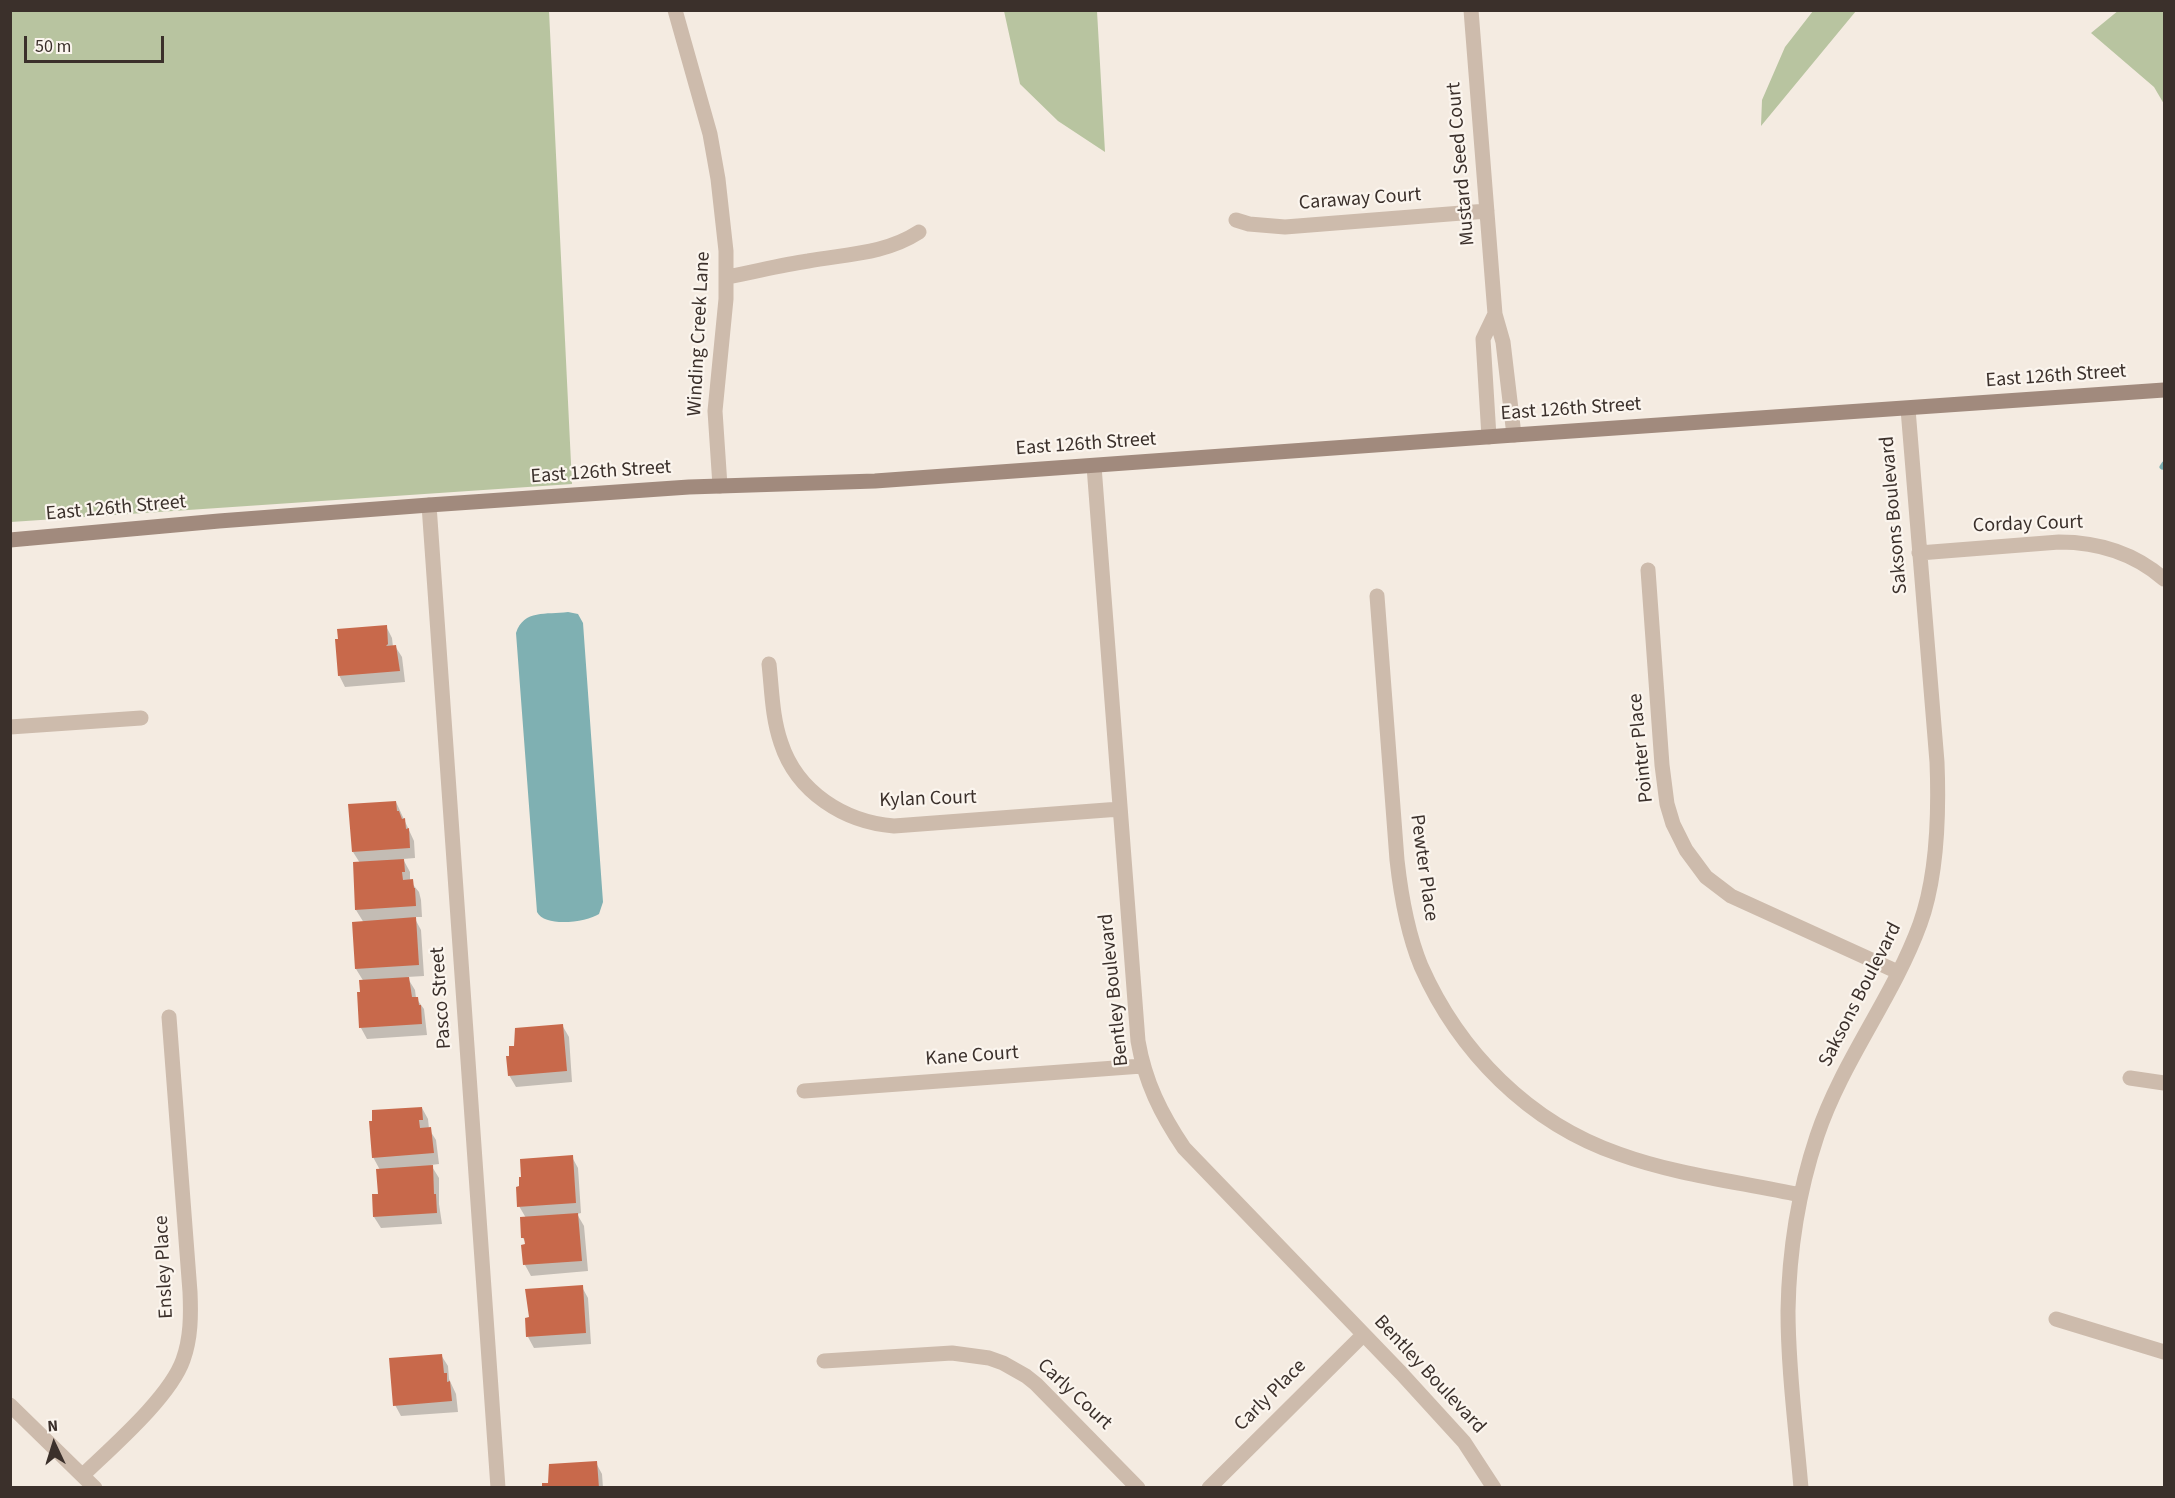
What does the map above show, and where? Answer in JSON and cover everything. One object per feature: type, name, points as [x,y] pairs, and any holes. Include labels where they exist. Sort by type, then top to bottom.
[{"type":"main road","name":"East 126th Street","points":[[10,540],[429,505],[720,486],[875,481],[2164,390]]},
{"type":"street","name":"Winding Creek Lane","points":[[675,10],[708,126],[716,168],[726,251],[726,299],[715,411],[720,486]]},
{"type":"street","name":"Mustard Seed Court","points":[[1471,10],[1495,314],[1503,342],[1514,435]]},
{"type":"street","name":"Caraway Court","points":[[1236,220],[1250,224],[1285,226],[1487,211]]},
{"type":"street","points":[[727,277],[795,263],[878,251],[905,241],[919,232]]},
{"type":"street","name":"Mustard Seed Court","points":[[1489,437],[1483,339],[1495,314]]},
{"type":"street","name":"Saksons Boulevard","points":[[1801,1488],[1788,1313],[1793,1237],[1800,1195],[1817,1135],[1830,1104],[1920,924],[1927,898],[1935,847],[1938,801],[1908,409]]},
{"type":"street","name":"Bentley Boulevard","points":[[1094,466],[1137,1030],[1142,1066],[1167,1122],[1184,1148],[1464,1442],[1494,1488]]},
{"type":"street","name":"Pasco Street","points":[[429,505],[498,1488]]},
{"type":"street","name":"Corday Court","points":[[1919,553],[2059,542],[2098,544],[2127,554],[2152,568],[2164,579]]},
{"type":"street","name":"Pointer Place","points":[[1648,570],[1662,765],[1667,804],[1673,824],[1686,850],[1707,877],[1731,896],[1898,972]]},
{"type":"street","name":"Pewter Place","points":[[1377,596],[1401,897],[1421,965],[1449,1018],[1467,1045],[1500,1082],[1528,1105],[1580,1137],[1654,1166],[1800,1195]]},
{"type":"street","name":"Kylan Court","points":[[769,664],[774,714],[785,754],[802,781],[818,798],[850,816],[878,825],[894,826],[1120,809]]},
{"type":"street","points":[[10,727],[141,718]]},
{"type":"street","name":"Ensley Place","points":[[83,1475],[165,1390],[183,1360],[189,1335],[190,1292],[169,1017]]},
{"type":"street","name":"Kane Court","points":[[804,1091],[1142,1066]]},
{"type":"street","points":[[2130,1078],[2164,1083]]},
{"type":"street","points":[[2056,1319],[2164,1352]]},
{"type":"street","name":"Carly Place","points":[[1209,1488],[1363,1335]]},
{"type":"street","name":"Carly Court","points":[[824,1361],[952,1353],[971,1354],[1003,1363],[1036,1384],[1138,1488]]},
{"type":"street","points":[[10,1405],[95,1488]]},
{"type":"green space","points":[[11,10],[549,11],[572,484],[11,522]]},
{"type":"green space","points":[[2119,10],[2164,11],[2164,104],[2154,87],[2091,33]]},
{"type":"green space","points":[[1004,11],[1097,11],[1105,152],[1058,121],[1020,84]]},
{"type":"green space","points":[[1813,11],[1856,11],[1761,126],[1762,100],[1785,47]]},
{"type":"water","points":[[568,612],[578,614],[583,623],[603,902],[599,914],[593,917],[557,922],[541,917],[537,912],[516,633],[524,620],[530,617]]},
{"type":"building","points":[[387,625],[388,644],[386,646],[396,645],[400,671],[338,676],[335,639],[338,639],[337,629]]},
{"type":"building","points":[[396,801],[397,811],[402,819],[405,818],[406,829],[409,828],[410,848],[352,852],[348,804]]},
{"type":"building","points":[[404,859],[403,880],[413,879],[416,906],[355,910],[353,862]]},
{"type":"building","points":[[416,917],[419,965],[355,969],[352,922]]},
{"type":"building","points":[[409,977],[412,997],[418,997],[419,1005],[421,1005],[422,1024],[359,1028],[357,992],[360,992],[359,980]]},
{"type":"building","points":[[563,1024],[567,1071],[508,1076],[506,1056],[509,1056],[509,1046],[514,1046],[515,1028]]},
{"type":"building","points":[[422,1107],[423,1120],[419,1120],[420,1128],[431,1127],[434,1153],[372,1158],[369,1121],[372,1121],[372,1110]]},
{"type":"building","points":[[573,1155],[576,1203],[517,1207],[516,1187],[519,1186],[519,1177],[521,1177],[520,1159]]},
{"type":"building","points":[[433,1165],[437,1213],[373,1217],[372,1194],[378,1194],[376,1169]]},
{"type":"building","points":[[578,1213],[582,1261],[523,1265],[521,1245],[525,1244],[524,1238],[521,1238],[520,1217]]},
{"type":"building","points":[[583,1285],[586,1333],[526,1337],[525,1318],[529,1317],[525,1289]]},
{"type":"building","points":[[442,1354],[444,1373],[447,1373],[447,1382],[450,1381],[452,1401],[393,1406],[389,1358]]},
{"type":"building","points":[[597,1461],[599,1488],[542,1488],[542,1483],[548,1483],[549,1464]]}]
